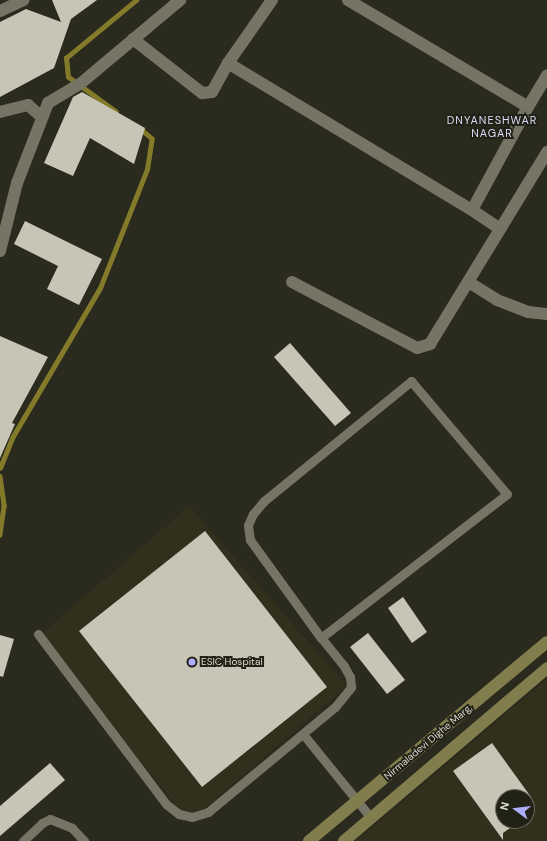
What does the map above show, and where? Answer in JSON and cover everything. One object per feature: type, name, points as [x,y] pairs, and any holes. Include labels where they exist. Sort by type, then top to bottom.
[{"type":"main road","name":"Nirmaladevi Dighe Marg,","points":[[309,841],[547,642]]},
{"type":"main road","name":"Nirmaladevi Dighe Marg,","points":[[344,841],[547,668]]},
{"type":"street","points":[[0,11],[24,0]]},
{"type":"street","points":[[0,251],[17,183],[48,102],[76,86],[180,0]]},
{"type":"street","points":[[133,39],[202,93],[212,92],[228,63],[272,0]]},
{"type":"street","points":[[348,0],[528,107]]},
{"type":"street","points":[[228,63],[472,210],[500,229]]},
{"type":"street","points":[[472,210],[547,75]]},
{"type":"street","points":[[0,112],[28,105],[42,117]]},
{"type":"street","points":[[292,282],[417,348],[430,344],[470,283],[500,229],[547,152]]},
{"type":"street","points":[[470,283],[497,300],[528,312],[547,314]]},
{"type":"lane","points":[[38,634],[166,804],[179,814],[192,817],[208,812],[335,707],[351,687],[350,677],[321,638],[250,540],[248,525],[264,501],[411,382],[507,494],[321,638]]},
{"type":"lane","points":[[303,734],[371,818]]},
{"type":"lane","points":[[23,841],[42,823],[50,819],[72,828],[84,841]]},
{"type":"shaded area","name":"ESIC Hospital","points":[[189,506],[347,686],[190,821],[37,638]]},
{"type":"shaded area","points":[[547,679],[547,841],[356,841]]},
{"type":"building","points":[[52,0],[97,0],[71,19],[54,68],[0,97],[0,22],[26,9],[61,22]]},
{"type":"building","points":[[82,92],[145,128],[134,164],[90,138],[73,176],[44,163],[73,97]]},
{"type":"building","points":[[25,221],[102,259],[79,305],[47,289],[58,266],[14,244]]},
{"type":"building","points":[[0,336],[48,357],[12,423],[15,424],[0,458]]},
{"type":"building","points":[[290,343],[351,413],[335,426],[274,357]]},
{"type":"building","name":"ESIC Hospital","points":[[205,531],[327,687],[202,787],[79,631]]},
{"type":"building","points":[[403,597],[427,632],[412,643],[388,608]]},
{"type":"building","points":[[368,633],[405,680],[387,694],[350,647]]},
{"type":"building","points":[[0,635],[14,639],[3,677],[0,676]]},
{"type":"building","points":[[492,743],[525,789],[495,789],[495,829],[453,771]]},
{"type":"building","points":[[50,763],[65,780],[0,836],[0,806]]},
{"type":"building","points":[[495,829],[509,829],[503,833],[503,840]]},
{"type":"waterway","points":[[116,112],[68,77],[66,58],[136,0]]},
{"type":"waterway","points":[[0,468],[12,438],[100,288],[147,169],[152,139],[140,129]]},
{"type":"waterway","points":[[0,476],[4,506],[0,535]]},
{"type":"place","name":"ESIC Hospital","points":[[192,662]]},
{"type":"district","name":"DNYANESHWAR NAGAR","points":[[492,127]]}]
